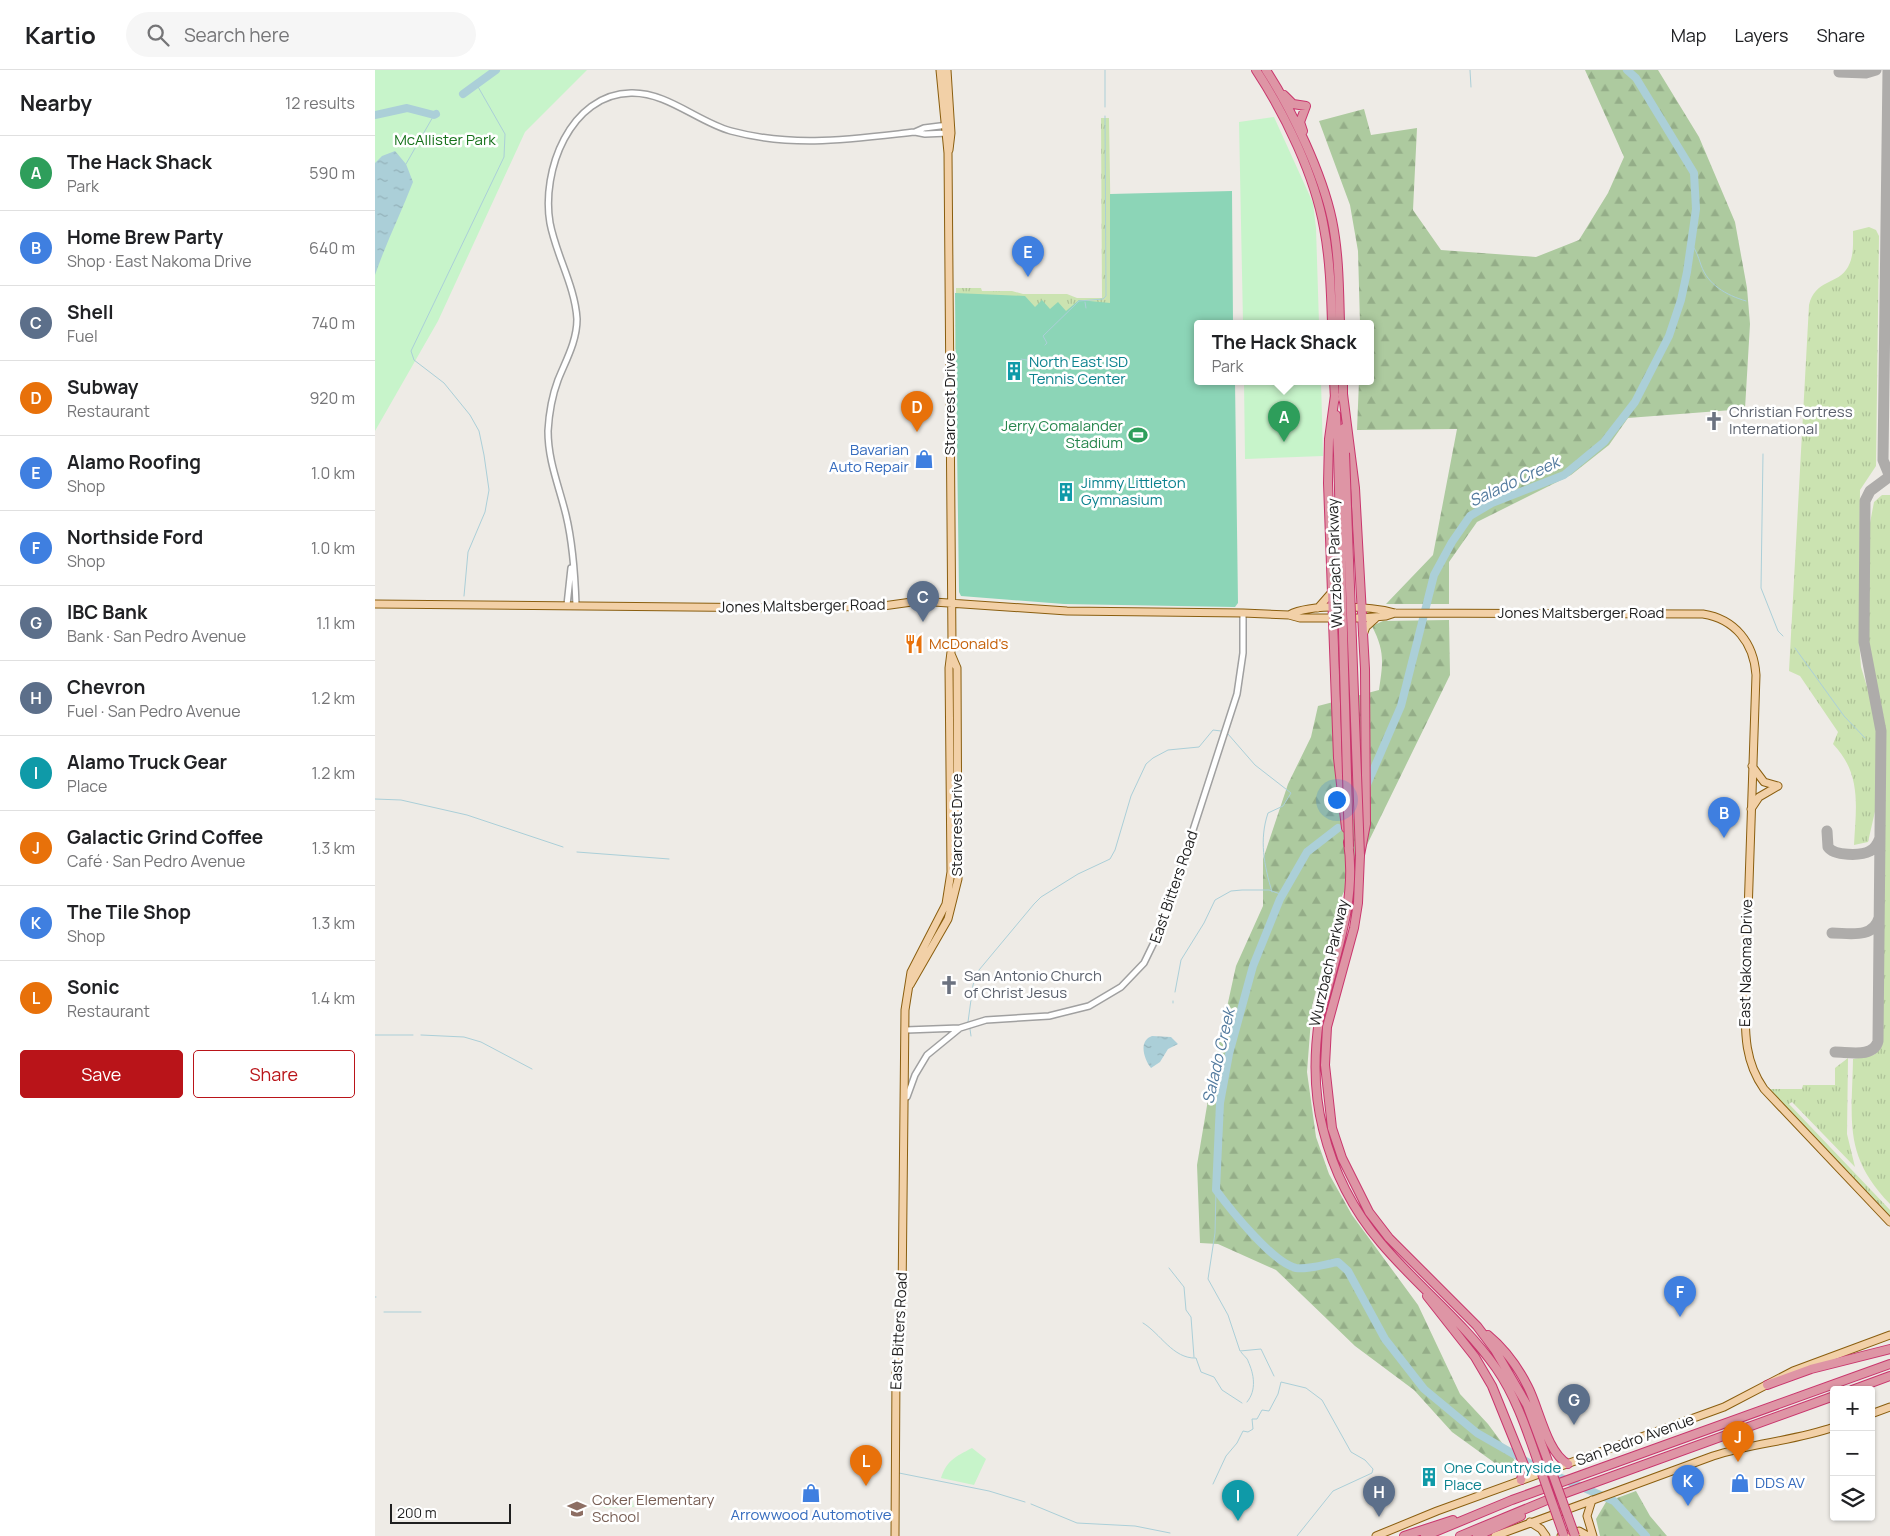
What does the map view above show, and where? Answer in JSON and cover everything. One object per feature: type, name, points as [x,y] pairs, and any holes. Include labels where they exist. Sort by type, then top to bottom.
[{"type":"highway","points":[[1256,70],[1288,130],[1313,188],[1324,226],[1329,260],[1332,320]]},
{"type":"highway","points":[[1268,73],[1306,147],[1321,184]]},
{"type":"highway","points":[[1268,73],[1289,102],[1296,106],[1306,106],[1301,115],[1300,124],[1316,160],[1332,221],[1336,247],[1340,320]]},
{"type":"highway","name":"Wurzbach Parkway","points":[[1335,385],[1339,395],[1360,874],[1354,928],[1327,1027],[1325,1065],[1332,1128],[1342,1158],[1369,1212],[1389,1238],[1477,1326],[1495,1350],[1527,1405],[1575,1536]]},
{"type":"highway","name":"Wurzbach Parkway","points":[[1339,395],[1342,385]]},
{"type":"highway","points":[[1339,395],[1329,440],[1329,483],[1338,758],[1349,847]]},
{"type":"highway","points":[[1339,395],[1355,488],[1359,592],[1365,669],[1366,824],[1360,855]]},
{"type":"highway","name":"Wurzbach Parkway","points":[[1341,454],[1351,884],[1349,909],[1319,1019],[1316,1084],[1321,1118],[1329,1150],[1347,1192],[1381,1243],[1438,1306]]},
{"type":"highway","points":[[1332,592],[1342,599],[1353,598],[1359,592]]},
{"type":"highway","points":[[1438,1306],[1475,1357],[1493,1386],[1524,1465],[1521,1480]]},
{"type":"highway","points":[[1438,1306],[1484,1352],[1510,1392],[1523,1420],[1562,1536]]},
{"type":"highway","points":[[1477,1326],[1499,1345],[1516,1365],[1539,1409],[1554,1450],[1568,1464]]},
{"type":"highway","points":[[1767,1385],[1811,1370],[1890,1349]]},
{"type":"highway","points":[[1425,1536],[1537,1491],[1890,1364]]},
{"type":"highway","points":[[1863,1386],[1890,1376]]},
{"type":"highway","points":[[1460,1536],[1552,1498],[1830,1397]]},
{"type":"highway","points":[[1477,1536],[1531,1512],[1539,1503]]},
{"type":"highway","points":[[1404,1536],[1442,1522],[1472,1516]]},
{"type":"main road","name":"Starcrest Drive","points":[[940,70],[948,129]]},
{"type":"main road","name":"Starcrest Drive","points":[[903,1125],[905,1010],[910,985],[950,902],[958,879],[957,668],[951,654],[947,70]]},
{"type":"main road","points":[[1317,609],[1327,600],[1332,592]]},
{"type":"main road","points":[[1359,592],[1375,609]]},
{"type":"main road","name":"Jones Maltsberger Road","points":[[375,604],[785,608],[883,606],[919,601],[1067,611],[1289,614],[1300,618],[1361,618],[1395,613],[1454,612],[1703,614],[1716,617],[1731,625],[1741,633],[1751,650]]},
{"type":"main road","name":"Jones Maltsberger Road","points":[[1289,614],[1300,610],[1334,608],[1375,609],[1395,613]]},
{"type":"main road","points":[[1363,635],[1366,627],[1377,617]]},
{"type":"main road","points":[[1315,618],[1327,625],[1334,636]]},
{"type":"main road","name":"East Nakoma Drive","points":[[1751,650],[1756,675],[1745,1002],[1746,1044],[1750,1063],[1759,1081],[1771,1097],[1890,1222]]},
{"type":"main road","points":[[1750,810],[1759,797],[1778,786],[1764,782],[1752,766]]},
{"type":"main road","name":"East Bitters Road","points":[[895,1536],[896,1372],[902,1299],[903,1125]]},
{"type":"main road","name":"San Pedro Avenue","points":[[1376,1536],[1521,1480],[1724,1407],[1800,1368],[1890,1335]]},
{"type":"main road","points":[[1875,1413],[1890,1407]]},
{"type":"main road","points":[[1495,1536],[1721,1453],[1793,1440],[1830,1428]]},
{"type":"main road","points":[[1591,1535],[1587,1516],[1592,1500]]},
{"type":"main road","points":[[1530,1522],[1541,1529],[1546,1536]]},
{"type":"main road","points":[[1562,1536],[1579,1531],[1591,1535]]},
{"type":"street","points":[[576,605],[567,517],[551,466],[548,432],[553,398],[572,346],[577,320],[572,296],[552,232],[548,204],[550,183],[558,154],[566,135],[576,120],[597,102],[610,96],[632,93],[662,99],[729,130],[786,142],[813,142],[915,132],[924,128],[948,129]]},
{"type":"street","points":[[567,605],[572,560]]},
{"type":"street","name":"East Bitters Road","points":[[960,1028],[987,1020],[1067,1013],[1089,1006],[1121,988],[1144,963],[1162,926],[1237,694],[1243,653],[1243,613]]},
{"type":"street","points":[[906,1030],[960,1028]]},
{"type":"street","points":[[903,1125],[907,1092],[919,1067],[937,1046],[960,1028]]},
{"type":"green space","name":"McAllister Park","points":[[375,70],[587,70],[525,132],[438,321],[375,431]]},
{"type":"green space","points":[[1585,70],[1658,70],[1699,137],[1735,222],[1747,288],[1750,324],[1745,409],[1628,418],[1609,445],[1571,475],[1477,522],[1449,562],[1449,604],[1386,604],[1433,555],[1457,429],[1357,430],[1359,385],[1374,385],[1374,320],[1360,320],[1358,251],[1350,205],[1319,121],[1364,109],[1371,135],[1417,128],[1413,210],[1441,250],[1536,257],[1579,240],[1608,193],[1624,157]]},
{"type":"green space","points":[[1274,117],[1313,203],[1316,228],[1319,320],[1243,320],[1239,122]]},
{"type":"green space","points":[[1101,118],[1109,118],[1112,304],[1078,301],[1066,312],[1035,307],[957,351],[955,349],[956,288],[981,288],[982,291],[1012,291],[1023,294],[1067,294],[1077,298],[1102,298]]},
{"type":"green space","points":[[1232,191],[1233,320],[1194,320],[1194,385],[1235,385],[1238,603],[1235,607],[1064,604],[961,596],[959,592],[955,293],[1025,296],[1035,307],[1042,300],[1050,309],[1058,302],[1066,311],[1079,300],[1110,303],[1110,194]]},
{"type":"green space","points":[[1869,227],[1876,230],[1879,236],[1876,466],[1860,490],[1859,641],[1861,667],[1875,713],[1876,807],[1868,842],[1854,845],[1855,792],[1849,767],[1833,744],[1838,732],[1800,676],[1789,671],[1809,305],[1812,297],[1821,286],[1839,277],[1848,267],[1852,254],[1853,231]]},
{"type":"green space","points":[[1244,385],[1321,385],[1323,456],[1245,459]]},
{"type":"green space","points":[[1882,495],[1890,495],[1890,1204],[1864,1169],[1857,1153],[1852,1119],[1853,1059],[1874,1055],[1882,1044],[1886,734],[1868,645],[1870,523],[1874,502]]},
{"type":"green space","points":[[1449,620],[1450,675],[1340,900],[1312,1006],[1307,1072],[1316,1137],[1329,1174],[1352,1215],[1418,1305],[1460,1394],[1488,1424],[1514,1459],[1516,1467],[1511,1469],[1499,1466],[1452,1432],[1414,1390],[1355,1346],[1276,1270],[1218,1244],[1200,1243],[1197,1165],[1212,1076],[1236,966],[1263,906],[1263,859],[1288,784],[1311,737],[1318,706],[1379,690],[1382,657],[1372,626],[1383,621]]},
{"type":"green space","points":[[1848,1058],[1847,1134],[1855,1167],[1792,1102],[1789,1104],[1890,1210],[1890,1216],[1769,1089],[1802,1089],[1803,1085],[1835,1085],[1835,1068]]},
{"type":"green space","points":[[972,1448],[986,1459],[974,1485],[941,1478],[952,1460]]},
{"type":"green space","points":[[1636,1491],[1650,1516],[1667,1536],[1600,1536],[1596,1519],[1606,1502]]},
{"type":"green space","points":[[602,1495],[609,1495],[609,1499],[632,1499],[634,1507],[604,1508]]},
{"type":"water","points":[[395,151],[406,164],[413,182],[375,275],[375,163],[382,156]]},
{"type":"water","points":[[1152,1036],[1171,1037],[1178,1044],[1168,1049],[1160,1062],[1151,1068],[1146,1060],[1144,1046],[1148,1038]]},
{"type":"waterway","points":[[463,94],[496,70]]},
{"type":"waterway","points":[[1105,70],[1105,107]]},
{"type":"waterway","points":[[1470,70],[1471,87]]},
{"type":"waterway","name":"Salado Creek","points":[[1346,821],[1356,810],[1401,706],[1434,575],[1452,542],[1470,516],[1492,503],[1564,475],[1604,442],[1635,402],[1669,336],[1681,300],[1687,272],[1696,209],[1694,173],[1636,78],[1627,70]]},
{"type":"waterway","points":[[464,596],[468,552],[485,512],[489,490],[479,431],[470,415],[444,383],[414,360],[411,351],[504,157],[505,134],[477,85]]},
{"type":"waterway","points":[[375,115],[407,108],[436,114]]},
{"type":"waterway","points":[[406,164],[434,115]]},
{"type":"waterway","points":[[1045,345],[1047,343],[1043,336],[1079,301],[1103,299],[1106,296],[1105,116]]},
{"type":"waterway","points":[[1691,243],[1704,272],[1713,284],[1732,296],[1746,301]]},
{"type":"waterway","points":[[1085,302],[1086,308]]},
{"type":"waterway","points":[[1027,367],[1028,360],[1034,354]]},
{"type":"waterway","points":[[1021,359],[1027,360]]},
{"type":"waterway","points":[[1763,454],[1761,588],[1778,631],[1783,636]]},
{"type":"waterway","points":[[1795,648],[1844,716],[1865,738]]},
{"type":"waterway","points":[[968,1022],[973,985],[979,970],[1034,904],[1041,897],[1078,874],[1110,859],[1115,850],[1131,796],[1146,764],[1168,750],[1199,747],[1213,730],[1221,731]]},
{"type":"waterway","points":[[1228,734],[1255,765],[1291,793],[1283,806],[1268,813],[1265,823],[1263,843],[1272,892]]},
{"type":"waterway","points":[[375,799],[401,800],[467,815],[563,847]]},
{"type":"waterway","name":"Salado Creek","points":[[1338,828],[1307,852],[1280,899],[1253,966],[1229,1054],[1220,1103],[1216,1190],[1231,1210],[1264,1246],[1287,1264],[1296,1268],[1311,1268],[1338,1262],[1348,1271],[1385,1339],[1424,1389],[1477,1433],[1536,1467],[1614,1501],[1646,1536]]},
{"type":"waterway","points":[[577,852],[669,859]]},
{"type":"waterway","points":[[1175,992],[1181,960],[1204,923],[1215,900],[1231,891],[1242,890],[1269,890],[1283,895]]},
{"type":"waterway","points":[[970,1029],[971,1036]]},
{"type":"waterway","points":[[375,1035],[413,1035]]},
{"type":"waterway","points":[[421,1035],[464,1037],[481,1042],[532,1069]]},
{"type":"waterway","points":[[1216,1190],[1215,1233],[1208,1279],[1228,1315],[1240,1351],[1261,1349],[1274,1376]]},
{"type":"waterway","points":[[1169,1268],[1184,1287],[1186,1310],[1191,1317],[1194,1357]]},
{"type":"waterway","points":[[384,1312],[421,1312]]},
{"type":"waterway","points":[[1143,1323],[1180,1354],[1196,1358],[1201,1372],[1214,1377],[1222,1390],[1242,1403]]},
{"type":"waterway","points":[[1241,1352],[1248,1360],[1253,1377],[1252,1392],[1247,1402]]},
{"type":"waterway","points":[[1213,1484],[1226,1456],[1237,1443],[1243,1431],[1248,1432],[1253,1429],[1252,1419],[1257,1419],[1262,1410],[1269,1411],[1278,1394],[1281,1382],[1306,1388],[1322,1400],[1351,1452],[1365,1460],[1373,1469],[1372,1473],[1333,1491],[1297,1536]]},
{"type":"waterway","points":[[899,1473],[989,1491],[1025,1502]]},
{"type":"waterway","points":[[1031,1504],[1077,1523],[1135,1526],[1170,1533]]},
{"type":"taxiway","points":[[1839,72],[1866,73],[1876,70]]},
{"type":"taxiway","points":[[1888,70],[1883,460],[1890,477]]},
{"type":"taxiway","points":[[1835,1052],[1866,1052],[1872,1050],[1878,1041],[1881,731],[1864,642],[1865,501],[1870,491],[1889,477]]},
{"type":"taxiway","points":[[1827,831],[1828,847],[1842,854],[1866,853],[1878,844],[1880,838]]},
{"type":"taxiway","points":[[1832,933],[1853,934],[1866,932],[1876,925],[1879,918]]},
{"type":"place","name":"Alamo Roofing","points":[[1028,277]]},
{"type":"place","name":"North East ISD Tennis Center","points":[[1014,371]]},
{"type":"place","name":"Christian Fortress International","points":[[1714,421]]},
{"type":"place","name":"Subway","points":[[917,432]]},
{"type":"place","name":"Jerry Comalander Stadium","points":[[1138,435]]},
{"type":"place","name":"The Hack Shack","points":[[1284,442]]},
{"type":"place","name":"Bavarian Auto Repair","points":[[924,459]]},
{"type":"place","name":"Jimmy Littleton Gymnasium","points":[[1066,492]]},
{"type":"place","name":"Shell","points":[[923,622]]},
{"type":"place","name":"McDonald's","points":[[914,644]]},
{"type":"place","name":"Home Brew Party","points":[[1724,838]]},
{"type":"place","name":"San Antonio Church of Christ Jesus","points":[[949,985]]},
{"type":"place","name":"Northside Ford","points":[[1680,1317]]},
{"type":"place","name":"IBC Bank","points":[[1574,1425]]},
{"type":"place","name":"Galactic Grind Coffee","points":[[1738,1462]]},
{"type":"place","name":"One Countryside Place","points":[[1429,1477]]},
{"type":"place","name":"DDS AV","points":[[1740,1483]]},
{"type":"place","name":"Sonic","points":[[866,1486]]},
{"type":"place","name":"Arrowwood Automotive","points":[[811,1493]]},
{"type":"place","name":"The Tile Shop","points":[[1688,1506]]},
{"type":"place","name":"Coker Elementary School","points":[[577,1509]]},
{"type":"place","name":"Chevron","points":[[1379,1517]]},
{"type":"place","name":"Alamo Truck Gear","points":[[1238,1521]]}]
